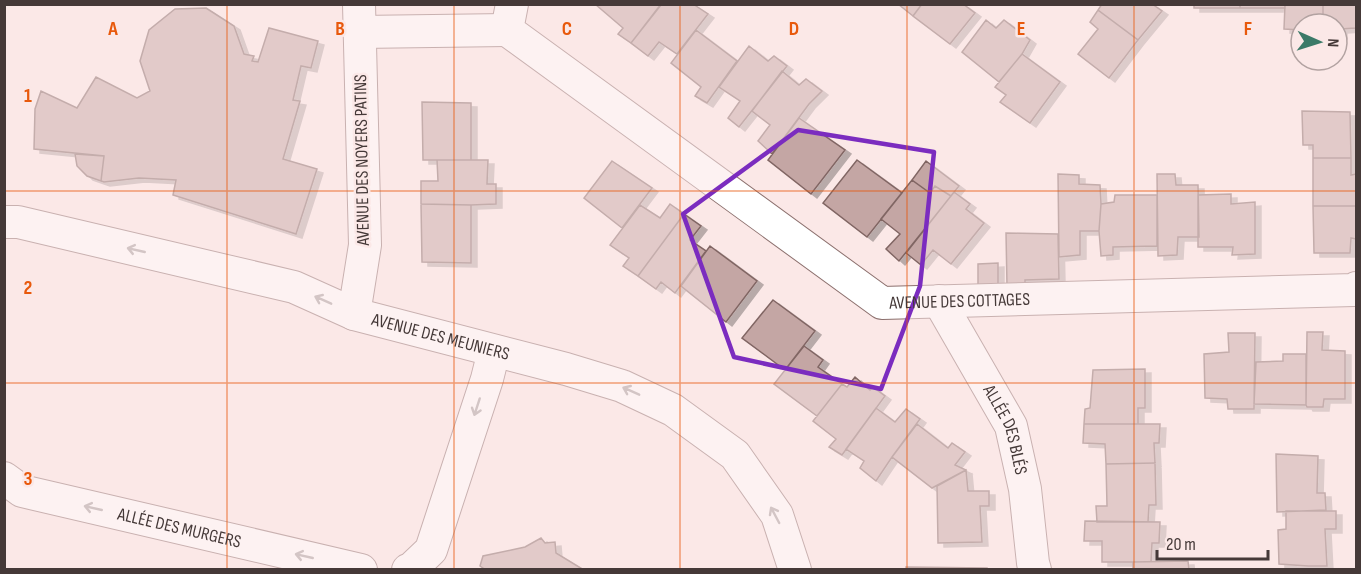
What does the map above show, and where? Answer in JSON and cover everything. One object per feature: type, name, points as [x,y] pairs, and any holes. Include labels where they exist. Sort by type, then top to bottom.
[{"type":"street","name":"AVENUE DES COTTAGES","points":[[359,18],[510,17],[882,303],[1330,291],[1356,288]]},
{"type":"street","name":"AVENUE DES NOYERS PATINS","points":[[354,314],[365,245],[359,18]]},
{"type":"street","name":"AVENUE DES MEUNIERS","points":[[4,222],[18,222],[294,287],[354,314],[566,369],[622,386],[673,410],[735,455],[777,515],[795,570]]},
{"type":"street","name":"ALLÉE DES BLÉS","points":[[939,301],[1011,426],[1025,489],[1035,570]]},
{"type":"street","points":[[408,570],[430,550],[494,351]]},
{"type":"street","name":"ALLÉE DES MURGERS","points":[[4,478],[22,492],[361,570]]},
{"type":"highlighted area","points":[[798,130],[934,152],[920,286],[881,389],[734,357],[683,214]]},
{"type":"building","points":[[595,4],[661,5],[631,43],[618,34],[623,28]]},
{"type":"building","points":[[661,4],[693,4],[708,14],[677,54],[659,42],[648,56],[631,43]]},
{"type":"building","points":[[898,4],[922,4],[913,16]]},
{"type":"building","points":[[922,4],[963,4],[975,13],[950,44],[913,16]]},
{"type":"building","points":[[1102,4],[1152,4],[1162,11],[1138,40],[1098,10]]},
{"type":"building","points":[[1194,4],[1240,4],[1240,8],[1194,8]]},
{"type":"building","points":[[1240,4],[1285,4],[1285,8],[1240,8]]},
{"type":"building","points":[[1285,4],[1323,4],[1323,12],[1289,12],[1289,29],[1284,29]]},
{"type":"building","points":[[1323,4],[1356,4],[1356,28],[1349,28],[1349,12],[1323,12]]},
{"type":"building","points":[[206,8],[234,26],[244,54],[254,56],[252,61],[258,62],[269,28],[318,41],[311,68],[301,66],[293,100],[300,101],[283,159],[317,169],[296,234],[173,195],[176,180],[139,178],[101,181],[104,156],[34,149],[35,109],[41,91],[77,108],[96,77],[137,98],[150,91],[140,61],[149,30],[175,9]]},
{"type":"building","points":[[1098,10],[1138,40],[1109,78],[1078,54],[1098,29],[1090,22]]},
{"type":"building","points":[[986,20],[996,28],[1004,20],[1030,40],[1022,54],[999,82],[962,52]]},
{"type":"building","points":[[696,30],[737,61],[707,103],[695,96],[701,87],[671,63]]},
{"type":"building","points":[[749,46],[768,61],[774,56],[787,66],[739,127],[728,118],[740,101],[719,87]]},
{"type":"building","points":[[1022,54],[1060,82],[1030,123],[1000,102],[1006,95],[995,87]]},
{"type":"building","points":[[782,71],[799,85],[806,79],[822,91],[809,104],[772,154],[758,141],[770,125],[752,111]]},
{"type":"building","points":[[422,102],[471,103],[471,160],[423,160]]},
{"type":"building","points":[[1302,111],[1350,112],[1351,158],[1313,158],[1313,145],[1303,145]]},
{"type":"building","points":[[799,118],[845,150],[811,194],[768,160]]},
{"type":"building","points":[[75,154],[104,156],[101,181],[87,176],[77,166]]},
{"type":"building","points":[[1313,158],[1351,158],[1351,175],[1356,174],[1356,206],[1313,206]]},
{"type":"building","points":[[437,160],[488,160],[487,184],[496,184],[496,204],[421,204],[421,181],[438,181]]},
{"type":"building","points":[[857,160],[902,193],[867,237],[823,203]]},
{"type":"building","points":[[612,161],[652,188],[622,228],[584,198]]},
{"type":"building","points":[[926,161],[959,186],[951,196],[935,186],[930,193],[912,180]]},
{"type":"building","points":[[1058,174],[1079,175],[1079,184],[1100,185],[1099,231],[1080,231],[1080,255],[1059,257]]},
{"type":"building","points":[[1157,174],[1175,174],[1176,185],[1198,185],[1199,237],[1178,237],[1177,255],[1158,256]]},
{"type":"building","points":[[912,180],[930,193],[935,186],[951,196],[899,261],[886,249],[900,234],[881,219]]},
{"type":"building","points":[[954,192],[970,204],[966,209],[984,223],[951,264],[933,250],[921,265],[906,253]]},
{"type":"building","points":[[1231,194],[1231,204],[1255,202],[1255,254],[1232,255],[1233,247],[1198,247],[1198,195]]},
{"type":"building","points":[[1115,195],[1157,195],[1157,246],[1113,247],[1113,255],[1101,256],[1099,231],[1101,204],[1114,202]]},
{"type":"building","points":[[421,204],[471,205],[471,263],[422,262]]},
{"type":"building","points":[[670,204],[684,214],[638,276],[623,266],[629,258],[610,245],[640,205],[660,218]]},
{"type":"building","points":[[1313,206],[1356,206],[1356,239],[1351,238],[1350,253],[1314,253]]},
{"type":"building","points":[[684,214],[701,226],[690,240],[706,251],[675,293],[661,282],[656,289],[638,276]]},
{"type":"building","points":[[1006,233],[1058,234],[1059,279],[1025,280],[1025,286],[1007,286]]},
{"type":"building","points":[[710,246],[757,281],[726,322],[681,286]]},
{"type":"building","points":[[998,263],[998,286],[978,286],[978,264]]},
{"type":"building","points":[[773,300],[815,331],[785,370],[742,338]]},
{"type":"building","points":[[1307,332],[1323,332],[1322,350],[1345,351],[1345,399],[1324,399],[1323,407],[1307,407]]},
{"type":"building","points":[[1228,333],[1255,333],[1254,409],[1228,409],[1227,399],[1205,398],[1204,354],[1229,352]]},
{"type":"building","points":[[804,346],[823,360],[818,367],[842,384],[817,416],[774,384]]},
{"type":"building","points":[[1283,354],[1306,354],[1306,405],[1254,404],[1256,362],[1283,361]]},
{"type":"building","points":[[1145,369],[1145,408],[1138,408],[1138,424],[1084,424],[1085,409],[1090,408],[1093,370]]},
{"type":"building","points":[[855,377],[870,390],[873,387],[885,396],[842,455],[829,447],[836,439],[813,421],[842,384],[847,387]]},
{"type":"building","points":[[876,408],[895,422],[906,409],[920,419],[876,481],[860,468],[864,461],[846,449]]},
{"type":"building","points":[[917,424],[948,448],[952,443],[965,452],[955,465],[966,470],[932,488],[892,457]]},
{"type":"building","points":[[1084,424],[1160,424],[1159,443],[1154,443],[1155,463],[1106,464],[1105,444],[1083,443]]},
{"type":"building","points":[[1276,454],[1318,456],[1317,493],[1325,493],[1326,510],[1277,512]]},
{"type":"building","points":[[1155,463],[1156,505],[1149,505],[1148,522],[1097,522],[1096,506],[1107,506],[1106,464]]},
{"type":"building","points":[[966,470],[968,491],[989,491],[989,506],[980,506],[982,542],[938,543],[937,486]]},
{"type":"building","points":[[1286,511],[1336,511],[1336,529],[1325,529],[1327,566],[1279,564],[1278,530],[1286,529]]},
{"type":"building","points":[[1085,521],[1160,522],[1159,543],[1152,543],[1151,562],[1102,562],[1102,541],[1084,541]]},
{"type":"building","points":[[541,538],[545,543],[555,542],[556,553],[584,570],[486,570],[480,566],[483,556],[525,547]]},
{"type":"building","points":[[1188,561],[1189,570],[1133,570],[1133,562]]},
{"type":"building","points":[[906,567],[987,568],[987,570],[906,570]]}]
